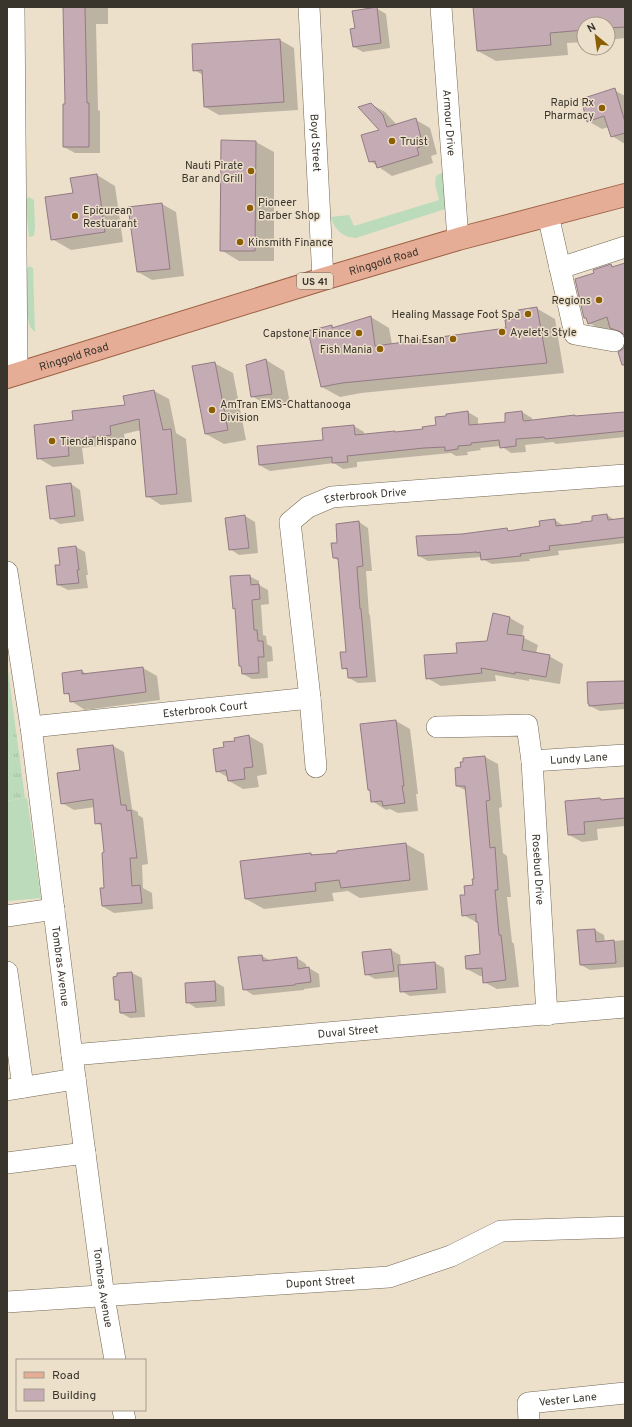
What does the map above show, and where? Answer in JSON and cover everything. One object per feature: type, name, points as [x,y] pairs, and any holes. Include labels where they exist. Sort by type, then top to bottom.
[{"type":"main road","name":"Ringgold Road","points":[[12,376],[323,279],[451,242],[458,238],[625,195]]},
{"type":"street","points":[[12,376],[14,7]]},
{"type":"street","name":"Boyd Street","points":[[309,7],[323,279]]},
{"type":"street","name":"Armour Drive","points":[[441,7],[458,238]]},
{"type":"street","points":[[548,215],[575,334],[614,341]]},
{"type":"street","points":[[560,268],[625,247]]},
{"type":"street","name":"Esterbrook Drive","points":[[310,698],[290,522],[308,507],[332,497],[625,475]]},
{"type":"street","name":"Tombras Avenue","points":[[7,577],[31,727],[75,1079],[104,1297],[115,1359]]},
{"type":"street","points":[[310,698],[316,767]]},
{"type":"street","name":"Esterbrook Court","points":[[31,727],[310,698]]},
{"type":"street","name":"Rosebud Drive","points":[[437,727],[527,725],[532,761],[547,1015]]},
{"type":"street","name":"Lundy Lane","points":[[532,761],[625,755]]},
{"type":"street","points":[[7,916],[54,909]]},
{"type":"street","points":[[7,972],[15,1088],[75,1079]]},
{"type":"street","name":"Duval Street","points":[[72,1055],[547,1015],[625,1007]]},
{"type":"street","points":[[7,1163],[85,1153]]},
{"type":"street","name":"Dupont Street","points":[[7,1302],[104,1297],[389,1277],[451,1256],[500,1231],[625,1226]]},
{"type":"street","name":"Vester Lane","points":[[529,1420],[528,1403],[625,1393]]},
{"type":"green space","points":[[443,172],[449,203],[445,209],[356,238],[346,236],[334,226],[330,217],[349,215],[354,226],[439,200],[435,184],[436,176]]},
{"type":"green space","points":[[29,197],[34,200],[35,227],[34,236],[29,237],[25,200]]},
{"type":"green space","points":[[29,266],[33,268],[35,332],[30,327],[27,315],[26,271]]},
{"type":"green space","points":[[7,663],[25,798],[7,801]]},
{"type":"green space","points":[[27,798],[41,898],[7,901],[7,801]]},
{"type":"building","points":[[63,7],[85,7],[87,103],[89,103],[89,147],[63,147],[63,104],[65,104]]},
{"type":"building","points":[[377,7],[381,43],[353,47],[350,29],[355,28],[352,11]]},
{"type":"building","points":[[473,7],[625,7],[625,27],[616,28],[616,16],[576,16],[576,31],[550,33],[551,45],[477,51]]},
{"type":"building","points":[[280,39],[284,102],[204,107],[202,70],[193,71],[192,44]]},
{"type":"building","name":"Rapid Rx Pharmacy","points":[[615,88],[625,122],[625,133],[611,137],[604,116],[587,122],[581,99]]},
{"type":"building","name":"Truist","points":[[371,103],[383,115],[387,127],[416,118],[423,146],[417,148],[419,155],[377,168],[375,161],[369,162],[361,135],[379,130],[358,107]]},
{"type":"building","points":[[221,140],[256,141],[255,251],[220,251]]},
{"type":"building","name":"Epicurean Restuarant","points":[[97,174],[105,232],[51,240],[45,197],[73,193],[70,178]]},
{"type":"building","points":[[162,203],[170,269],[137,272],[128,207]]},
{"type":"building","name":"Regions","points":[[625,263],[625,336],[621,332],[610,328],[607,317],[588,324],[586,318],[584,318],[575,279],[594,273],[593,270],[611,264],[612,267]]},
{"type":"building","points":[[537,307],[547,363],[342,383],[321,387],[308,331],[332,325],[332,328],[371,316],[375,346],[506,328],[505,320],[520,318],[518,310]]},
{"type":"building","points":[[625,345],[625,365],[622,365],[618,352],[623,349]]},
{"type":"building","points":[[266,359],[272,394],[251,397],[246,365]]},
{"type":"building","name":"AmTran EMS-Chattanooga Division","points":[[215,362],[228,430],[205,434],[192,366]]},
{"type":"building","points":[[154,390],[163,430],[171,429],[177,494],[146,497],[139,419],[110,426],[111,435],[68,440],[69,456],[37,459],[34,425],[73,420],[72,411],[125,405],[123,396]]},
{"type":"building","points":[[468,411],[469,425],[505,422],[505,413],[522,411],[524,421],[575,415],[625,412],[625,431],[545,439],[544,437],[516,439],[516,446],[500,448],[499,440],[471,443],[471,445],[458,446],[458,449],[445,451],[445,447],[424,448],[347,456],[348,462],[332,463],[332,457],[259,465],[257,446],[323,440],[322,428],[354,425],[355,435],[423,429],[422,427],[436,425],[435,417]]},
{"type":"building","points":[[71,483],[75,516],[50,519],[46,486]]},
{"type":"building","points":[[607,514],[608,520],[625,518],[625,537],[549,546],[550,550],[520,554],[521,556],[481,560],[480,552],[418,556],[416,536],[462,534],[507,528],[508,531],[540,526],[539,521],[555,519],[556,526],[592,521],[592,516]]},
{"type":"building","points":[[245,515],[249,548],[229,550],[225,518]]},
{"type":"building","points":[[359,521],[363,566],[357,567],[367,677],[348,678],[347,668],[342,669],[340,652],[346,652],[338,558],[333,558],[331,543],[337,543],[336,524]]},
{"type":"building","points":[[76,546],[79,583],[57,585],[55,565],[60,565],[58,548]]},
{"type":"building","points":[[250,575],[251,585],[259,584],[260,599],[252,600],[254,630],[257,630],[258,641],[263,641],[264,657],[258,657],[259,673],[242,674],[241,666],[239,666],[235,608],[233,609],[230,576]]},
{"type":"building","points":[[493,613],[510,617],[507,634],[524,636],[522,650],[550,655],[546,677],[515,672],[515,674],[481,668],[482,673],[426,679],[424,655],[457,653],[456,643],[487,641]]},
{"type":"building","points":[[143,667],[146,692],[70,702],[69,693],[64,694],[62,673],[82,670],[82,674]]},
{"type":"building","points":[[625,681],[625,703],[589,706],[587,682]]},
{"type":"building","points":[[396,720],[405,803],[383,806],[382,801],[371,802],[370,790],[368,790],[360,724]]},
{"type":"building","points":[[249,735],[253,767],[244,768],[245,779],[228,781],[226,770],[216,772],[213,749],[224,747],[223,742],[235,741],[234,738]]},
{"type":"building","points":[[113,745],[121,805],[126,805],[127,811],[131,810],[137,858],[130,858],[132,886],[140,885],[142,903],[102,906],[100,888],[104,888],[102,853],[104,852],[101,823],[95,824],[93,799],[61,804],[57,773],[80,770],[77,749]]},
{"type":"building","points":[[485,756],[490,800],[486,801],[490,848],[495,847],[498,890],[495,890],[499,935],[501,935],[506,980],[483,983],[482,968],[466,969],[465,956],[480,954],[476,914],[462,916],[460,895],[465,895],[464,886],[473,885],[472,879],[474,879],[465,786],[456,786],[455,768],[461,767],[460,762],[463,762],[463,758]]},
{"type":"building","points":[[600,798],[601,800],[625,798],[625,818],[584,822],[585,834],[568,835],[565,801]]},
{"type":"building","points":[[406,843],[410,880],[341,888],[339,880],[315,883],[316,891],[245,899],[240,861],[311,853],[311,855],[337,853],[337,851]]},
{"type":"building","points":[[595,929],[596,942],[614,940],[616,963],[580,965],[577,930]]},
{"type":"building","points":[[391,949],[394,971],[365,975],[362,952]]},
{"type":"building","points":[[262,955],[263,961],[297,957],[298,969],[309,967],[311,982],[243,990],[238,957]]},
{"type":"building","points":[[435,962],[437,989],[400,992],[398,965]]},
{"type":"building","points":[[132,972],[136,1012],[120,1013],[119,1000],[115,1000],[113,977],[117,976],[117,973]]},
{"type":"building","points":[[215,981],[216,1001],[186,1003],[185,983]]},
{"type":"place","name":"Rapid Rx Pharmacy","points":[[602,108]]},
{"type":"place","name":"Truist","points":[[392,141]]},
{"type":"place","name":"Nauti Pirate Bar and Grill","points":[[251,171]]},
{"type":"place","name":"Pioneer Barber Shop","points":[[250,208]]},
{"type":"place","name":"Epicurean Restuarant","points":[[75,216]]},
{"type":"place","name":"Kinsmith Finance","points":[[240,242]]},
{"type":"place","name":"Regions","points":[[599,300]]},
{"type":"place","name":"Healing Massage Foot Spa","points":[[528,314]]},
{"type":"place","name":"Ayelet's Style","points":[[502,332]]},
{"type":"place","name":"Capstone Finance","points":[[359,333]]},
{"type":"place","name":"Thai Esan","points":[[453,339]]},
{"type":"place","name":"Fish Mania","points":[[380,349]]},
{"type":"place","name":"AmTran EMS-Chattanooga Division","points":[[212,410]]},
{"type":"place","name":"Tienda Hispano","points":[[52,441]]}]
